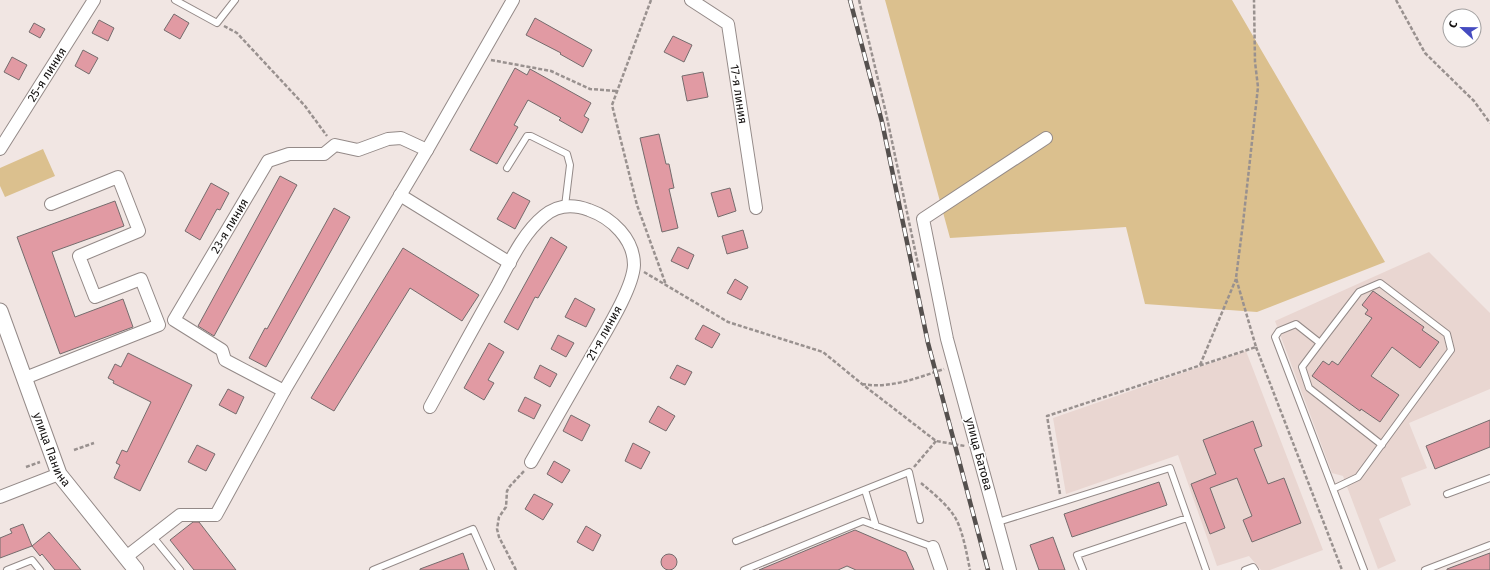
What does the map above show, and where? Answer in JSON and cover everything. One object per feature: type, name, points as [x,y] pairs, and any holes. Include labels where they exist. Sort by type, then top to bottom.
[{"type":"street","name":"25-я линия","points":[[0,149],[94,0]]},
{"type":"street","points":[[126,557],[180,514],[216,515],[284,391],[427,150],[513,0]]},
{"type":"street","name":"17-я линия","points":[[691,0],[728,24],[756,208]]},
{"type":"street","points":[[335,145],[358,150],[388,139],[401,138],[427,150]]},
{"type":"street","name":"улица Батова","points":[[1010,570],[947,339],[923,219],[1046,138]]},
{"type":"street","name":"23-я линия","points":[[284,391],[225,360],[222,350],[174,320],[268,161],[289,154],[324,154],[335,145]]},
{"type":"street","points":[[25,378],[159,325],[141,279],[95,297],[79,256],[140,231],[118,177],[51,204]]},
{"type":"street","points":[[400,194],[510,263]]},
{"type":"street","points":[[430,407],[510,263],[527,235],[543,216],[552,210],[565,206],[580,206],[607,218],[620,229],[627,241],[633,255],[634,266]]},
{"type":"street","name":"21-я линия","points":[[531,462],[612,321],[625,293],[634,266]]},
{"type":"street","name":"улица Панина","points":[[1,318],[25,378],[60,474],[136,570]]},
{"type":"street","points":[[0,497],[60,474]]},
{"type":"street","points":[[934,547],[941,570]]},
{"type":"lane","points":[[175,0],[217,23],[235,0]]},
{"type":"lane","points":[[507,168],[527,136],[531,136],[567,154],[570,165],[565,206]]},
{"type":"lane","points":[[1333,489],[1358,477],[1382,445],[1450,350],[1447,334],[1380,283],[1359,292],[1302,367],[1309,388],[1382,445]]},
{"type":"lane","points":[[1320,343],[1296,324],[1279,331],[1276,338],[1364,570]]},
{"type":"lane","points":[[998,522],[1170,468],[1206,570]]},
{"type":"lane","points":[[736,541],[909,472],[920,520]]},
{"type":"lane","points":[[1447,494],[1490,478]]},
{"type":"lane","points":[[865,490],[876,526]]},
{"type":"lane","points":[[1083,570],[1077,555],[1187,518]]},
{"type":"lane","points":[[744,570],[863,521],[934,547]]},
{"type":"lane","points":[[373,570],[473,529],[491,570]]},
{"type":"lane","points":[[153,536],[180,570]]},
{"type":"lane","points":[[1429,569],[1490,545]]},
{"type":"lane","points":[[7,570],[32,560],[40,570]]},
{"type":"lane","points":[[1245,570],[1253,567],[1254,570]]},
{"type":"path","points":[[651,0],[612,104],[637,205],[666,285]]},
{"type":"path","points":[[859,0],[886,113],[920,275]]},
{"type":"path","points":[[1200,365],[1236,278],[1244,223],[1258,87],[1254,62],[1254,0]]},
{"type":"path","points":[[1396,0],[1425,53],[1474,100],[1490,123]]},
{"type":"path","points":[[217,23],[236,33],[305,106],[335,145]]},
{"type":"path","points":[[480,58],[551,71],[590,89],[617,91]]},
{"type":"path","points":[[634,266],[728,322],[823,352],[936,441],[978,449]]},
{"type":"path","points":[[1236,278],[1256,347],[1342,570]]},
{"type":"path","points":[[1062,502],[1047,416],[1256,347]]},
{"type":"path","points":[[862,384],[872,386],[888,385],[907,381],[955,366]]},
{"type":"path","points":[[936,441],[909,472],[937,496],[956,519],[970,570]]},
{"type":"path","points":[[74,450],[94,443]]},
{"type":"path","points":[[26,467],[40,462]]},
{"type":"path","points":[[516,570],[499,537],[497,529],[499,517],[506,507],[507,491],[531,462]]},
{"type":"shaded area","points":[[885,0],[1232,0],[1385,262],[1257,312],[1145,304],[1126,227],[950,238]]},
{"type":"shaded area","points":[[43,149],[55,176],[5,197],[0,186],[0,168]]},
{"type":"shaded area","points":[[1429,252],[1490,313],[1490,389],[1409,423],[1427,468],[1401,478],[1411,505],[1379,519],[1396,561],[1378,569],[1343,476],[1332,473],[1275,321]]},
{"type":"shaded area","points":[[1246,351],[1323,550],[1270,570],[1261,570],[1249,556],[1217,566],[1178,455],[1066,494],[1053,418]]},
{"type":"building","points":[[174,14],[189,23],[180,39],[164,30]]},
{"type":"building","points":[[535,18],[592,50],[583,67],[560,54],[561,53],[526,35]]},
{"type":"building","points":[[99,20],[114,28],[108,41],[92,33]]},
{"type":"building","points":[[34,23],[45,29],[40,38],[29,32]]},
{"type":"building","points":[[673,36],[692,45],[684,62],[664,52]]},
{"type":"building","points":[[83,50],[98,58],[89,74],[75,66]]},
{"type":"building","points":[[12,57],[27,65],[19,80],[4,72]]},
{"type":"building","points":[[515,68],[527,75],[530,69],[591,103],[584,116],[589,119],[582,133],[559,120],[561,118],[528,100],[514,125],[518,127],[497,164],[470,150]]},
{"type":"building","points":[[703,72],[708,97],[687,101],[682,76]]},
{"type":"building","points":[[659,134],[666,164],[669,164],[674,188],[669,189],[678,228],[662,232],[640,138]]},
{"type":"building","points":[[280,176],[297,185],[214,336],[198,326]]},
{"type":"building","points":[[211,183],[229,193],[220,210],[217,209],[200,240],[185,231]]},
{"type":"building","points":[[730,188],[736,211],[718,217],[711,193]]},
{"type":"building","points":[[513,192],[530,201],[515,229],[497,219]]},
{"type":"building","points":[[115,201],[124,226],[52,252],[75,317],[123,299],[133,327],[60,354],[17,237]]},
{"type":"building","points":[[334,208],[350,217],[266,367],[249,358],[265,328],[267,329]]},
{"type":"building","points":[[743,230],[748,248],[727,254],[722,236]]},
{"type":"building","points":[[551,237],[567,247],[538,298],[535,297],[518,330],[504,322]]},
{"type":"building","points":[[678,247],[694,255],[688,269],[671,261]]},
{"type":"building","points":[[403,248],[479,295],[462,321],[410,288],[334,411],[311,398]]},
{"type":"building","points":[[735,279],[748,287],[741,300],[727,293]]},
{"type":"building","points":[[1373,291],[1424,327],[1422,330],[1439,342],[1420,368],[1392,347],[1371,376],[1399,395],[1380,422],[1361,409],[1360,411],[1312,376],[1323,361],[1329,365],[1332,361],[1338,365],[1372,318],[1365,314],[1368,310],[1362,305]]},
{"type":"building","points":[[575,298],[595,309],[586,327],[565,317]]},
{"type":"building","points":[[703,325],[720,334],[712,348],[695,339]]},
{"type":"building","points":[[558,335],[574,343],[566,357],[551,349]]},
{"type":"building","points":[[489,343],[504,352],[488,380],[494,383],[484,400],[464,388]]},
{"type":"building","points":[[128,353],[192,385],[140,491],[114,478],[120,465],[116,463],[122,450],[127,452],[151,402],[113,383],[114,381],[108,378],[115,364],[121,367]]},
{"type":"building","points":[[540,365],[557,374],[550,387],[534,378]]},
{"type":"building","points":[[677,365],[692,372],[685,385],[670,378]]},
{"type":"building","points":[[228,389],[244,397],[236,414],[219,405]]},
{"type":"building","points":[[525,397],[541,405],[534,419],[518,411]]},
{"type":"building","points":[[658,406],[675,416],[666,431],[649,422]]},
{"type":"building","points":[[571,415],[590,425],[582,441],[563,431]]},
{"type":"building","points":[[1490,420],[1490,447],[1435,469],[1426,446]]},
{"type":"building","points":[[1253,421],[1262,446],[1254,449],[1268,484],[1284,478],[1301,523],[1252,542],[1243,520],[1252,516],[1237,478],[1210,488],[1225,528],[1210,534],[1191,484],[1216,474],[1203,440]]},
{"type":"building","points":[[633,443],[650,452],[641,469],[625,461]]},
{"type":"building","points":[[197,445],[215,454],[206,471],[188,462]]},
{"type":"building","points":[[554,461],[570,470],[562,483],[547,474]]},
{"type":"building","points":[[1159,482],[1167,505],[1072,537],[1064,514]]},
{"type":"building","points":[[534,494],[553,504],[543,520],[525,509]]},
{"type":"building","points":[[193,522],[199,522],[236,570],[194,570],[170,540]]},
{"type":"building","points":[[23,524],[32,546],[0,558],[0,538],[12,533],[10,529]]},
{"type":"building","points":[[586,526],[601,535],[593,551],[577,542]]},
{"type":"building","points":[[855,530],[906,552],[914,570],[856,570],[847,566],[838,570],[759,570]]},
{"type":"building","points":[[49,532],[81,570],[55,570],[42,554],[40,556],[32,546]]},
{"type":"building","points":[[1053,537],[1065,570],[1039,570],[1030,545]]},
{"type":"building","points":[[463,553],[469,570],[420,570],[420,569]]},
{"type":"building","points":[[1490,553],[1490,570],[1447,570],[1447,569]]},
{"type":"building","points":[[666,554],[672,554],[677,559],[675,568],[672,570],[666,570],[661,565],[661,559]]},
{"type":"railway","points":[[850,0],[882,122],[928,343],[988,570]]}]
